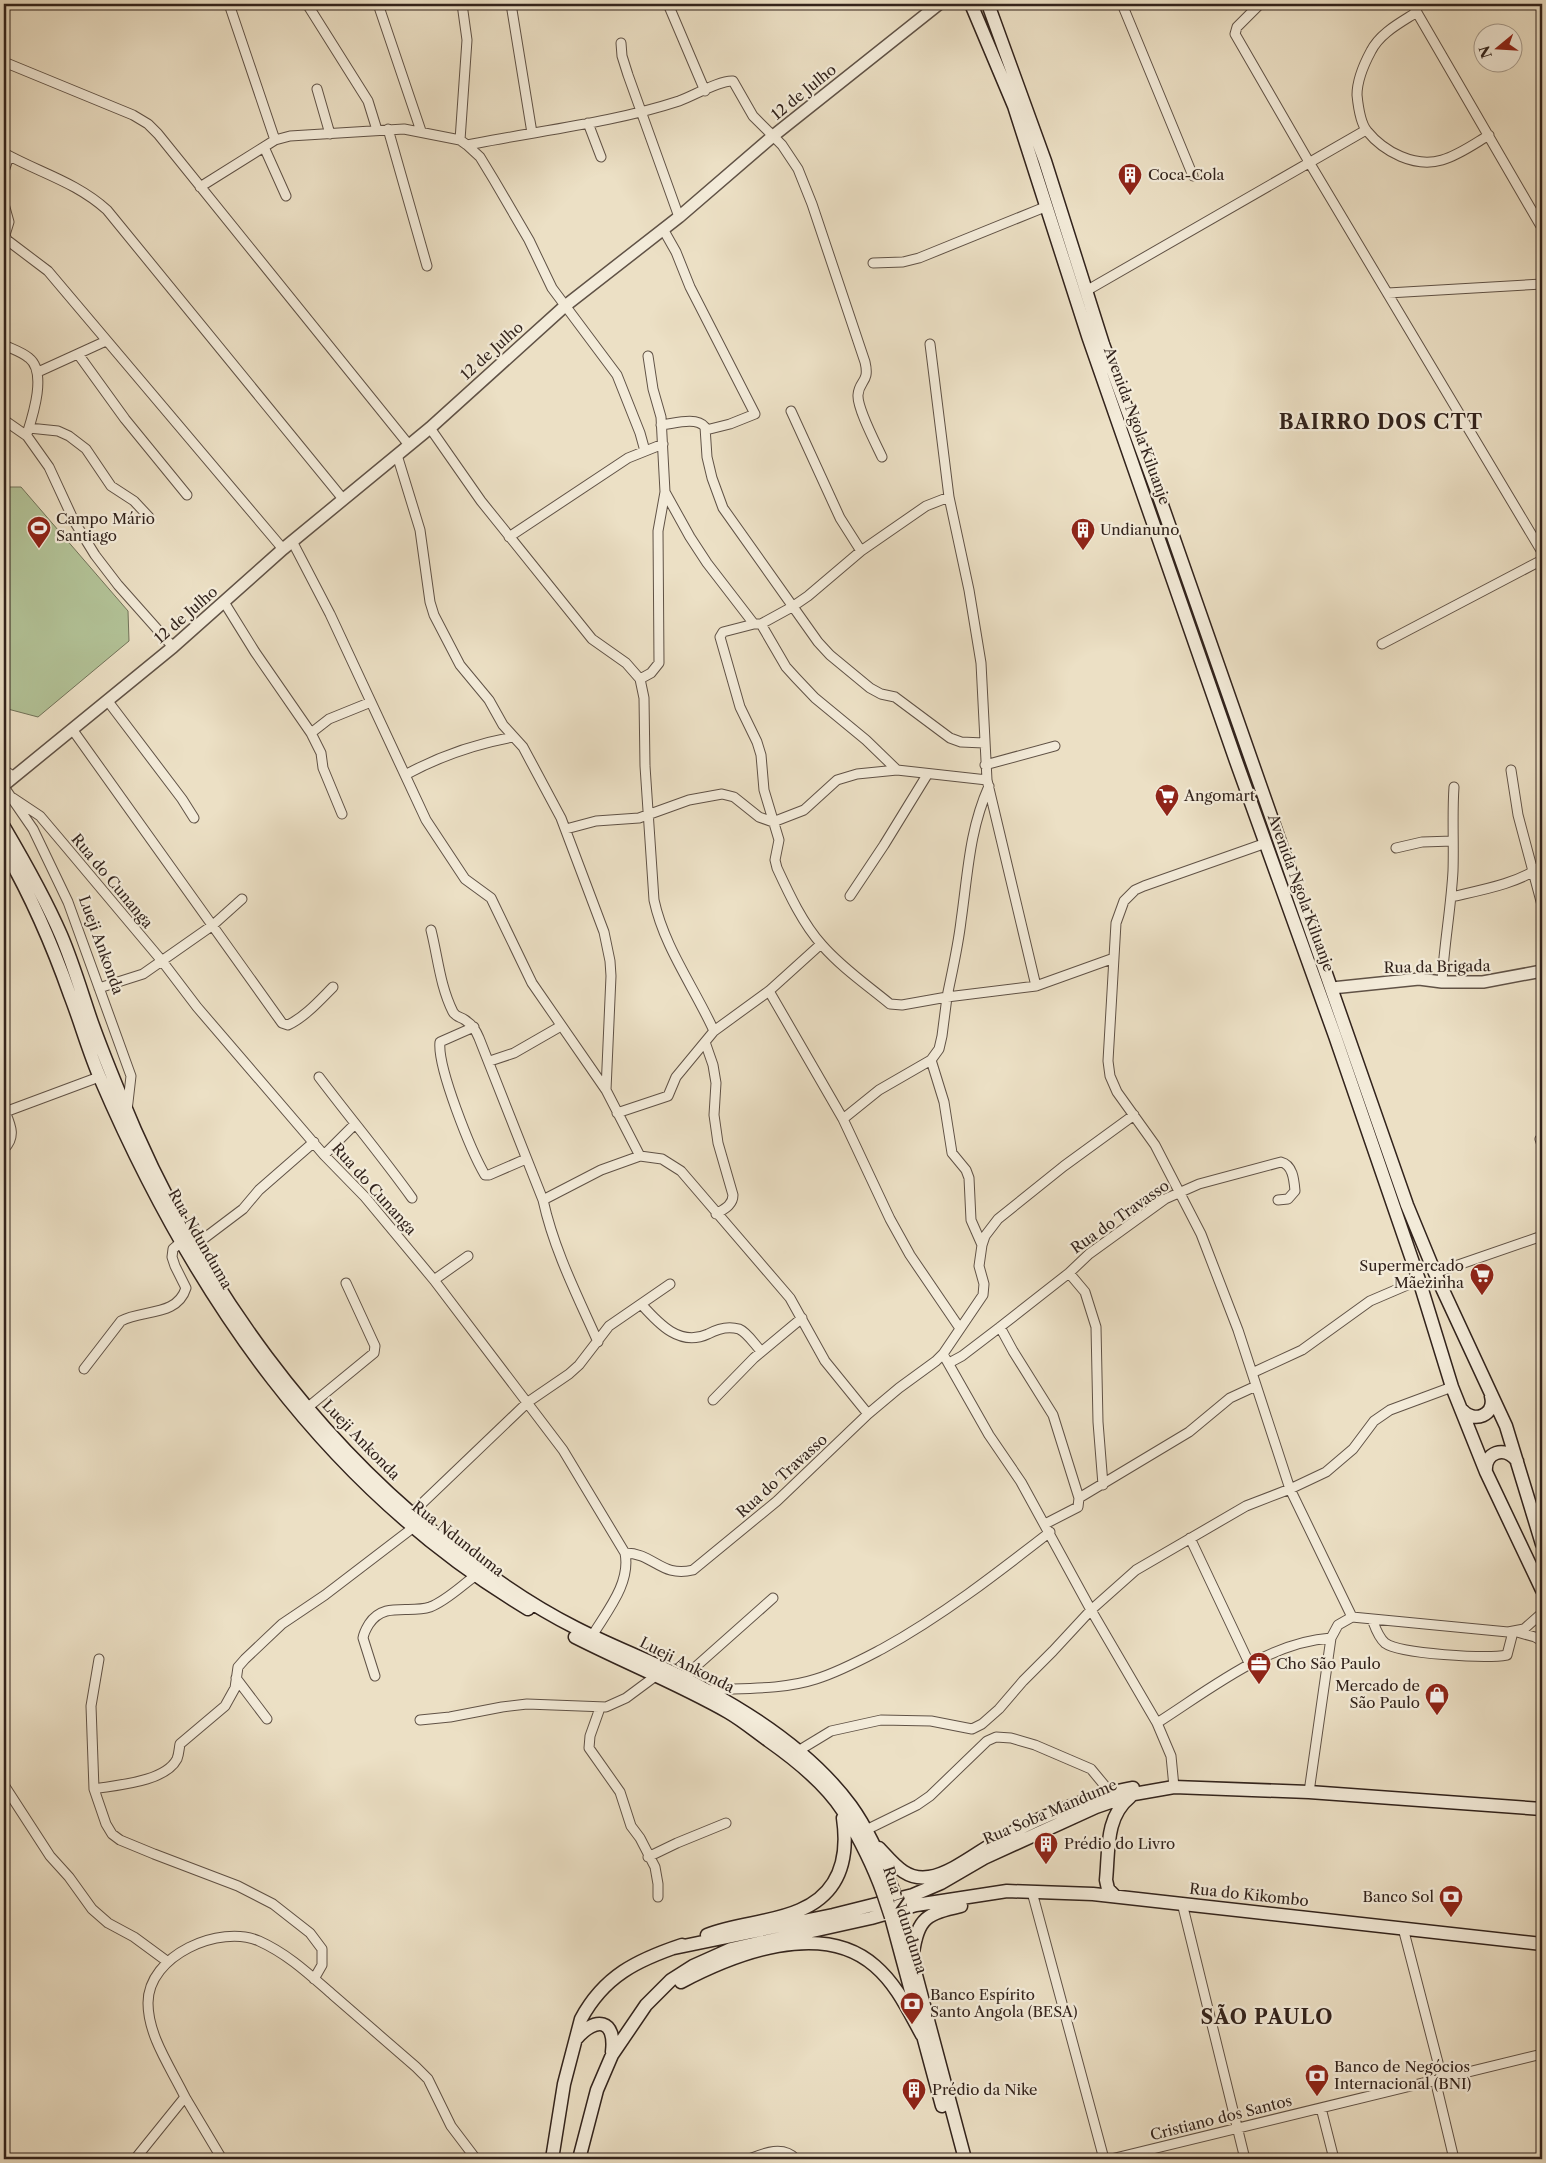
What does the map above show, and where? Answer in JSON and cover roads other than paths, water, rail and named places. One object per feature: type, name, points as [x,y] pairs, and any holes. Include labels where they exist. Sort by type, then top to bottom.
[{"type":"main road","name":"Avenida Ngola Kiluanje","points":[[971,4],[1014,106],[1088,336],[1335,1036],[1419,1280],[1452,1387],[1486,1472],[1542,1590]]},
{"type":"main road","name":"Avenida Ngola Kiluanje","points":[[988,4],[1030,116],[1086,291],[1407,1205],[1435,1273],[1506,1426],[1525,1494],[1542,1544]]},
{"type":"main road","name":"Lueji Ankonda","points":[[4,827],[61,934],[92,1024],[127,1111],[160,1185],[194,1246],[238,1316],[307,1408],[374,1480],[450,1546],[529,1600],[592,1636],[707,1690],[770,1730],[798,1751],[827,1777],[846,1808]]},
{"type":"main road","name":"Rua Ndunduma","points":[[4,849],[25,884],[47,932],[99,1077],[124,1133],[181,1242],[227,1317],[270,1378],[300,1414],[345,1463],[414,1527],[475,1576],[566,1632],[625,1663],[657,1675],[730,1713],[785,1752],[846,1808],[868,1835],[912,1958],[964,2159]]},
{"type":"main road","points":[[1462,1410],[1476,1418],[1485,1415],[1492,1406],[1491,1396]]},
{"type":"main road","points":[[1486,1472],[1487,1461],[1494,1453],[1509,1453],[1517,1461]]},
{"type":"main road","points":[[868,1835],[902,1873],[928,1878],[942,1873],[1016,1831],[1090,1805],[1110,1792],[1139,1787],[1157,1790]]},
{"type":"main road","name":"Rua Soba Mandume","points":[[674,1948],[833,1915],[913,1895],[956,1875],[984,1858],[1090,1805],[1134,1794],[1174,1787],[1309,1792],[1542,1809]]},
{"type":"main road","points":[[1115,1896],[1108,1889],[1106,1880],[1112,1822],[1122,1803],[1134,1794]]},
{"type":"main road","points":[[1088,1894],[1098,1889],[1100,1885],[1106,1844],[1107,1820],[1105,1815],[1090,1805]]},
{"type":"main road","name":"Rua Ndunduma","points":[[846,1808],[866,1854],[888,1891]]},
{"type":"main road","points":[[552,2159],[564,2084],[581,2019],[586,2009],[616,1975],[634,1964],[721,1930],[800,1910],[827,1892],[837,1878],[845,1856],[846,1808]]},
{"type":"main road","name":"Rua do Kikombo","points":[[621,2042],[646,2005],[672,1980],[712,1956],[731,1949],[871,1918],[916,1905],[1007,1891],[1115,1896],[1542,1944]]},
{"type":"main road","points":[[912,1958],[918,1928],[932,1915],[965,1905],[1032,1892]]},
{"type":"main road","name":"Rua Ndunduma","points":[[896,1916],[922,2034],[956,2159]]},
{"type":"main road","points":[[579,2159],[597,2090],[612,2055],[621,2042],[651,2008],[681,1982],[731,1958],[807,1942],[836,1946],[874,1964],[899,1992],[922,2034]]},
{"type":"main road","points":[[575,2040],[591,2026],[600,2024],[607,2026],[612,2031],[614,2038],[612,2055]]},
{"type":"street","points":[[229,4],[275,140]]},
{"type":"street","points":[[308,4],[365,95],[377,130]]},
{"type":"street","points":[[378,4],[421,131]]},
{"type":"street","points":[[462,4],[466,40],[464,142],[480,157],[494,180],[529,240],[552,288],[617,375],[640,432],[645,451]]},
{"type":"street","points":[[511,4],[532,133]]},
{"type":"street","points":[[668,4],[705,91]]},
{"type":"street","name":"12 de Julho","points":[[4,786],[173,647],[283,548],[430,428],[565,306],[663,230],[773,136],[939,4]]},
{"type":"street","points":[[1122,4],[1193,176]]},
{"type":"street","points":[[1260,4],[1237,26],[1235,34],[1309,162],[1542,552]]},
{"type":"street","points":[[1489,135],[1454,155],[1428,162],[1398,156],[1366,130],[1357,94],[1359,80],[1365,64],[1371,50],[1383,35],[1414,8],[1489,135],[1542,228]]},
{"type":"street","points":[[621,43],[624,62],[679,217]]},
{"type":"street","points":[[4,62],[133,115],[148,124],[409,445]]},
{"type":"street","points":[[200,187],[275,140],[290,136],[388,129],[421,131],[464,142],[532,133],[641,112],[726,82],[734,82],[753,116],[791,157],[812,204],[865,362],[867,375],[860,387],[858,398],[882,458]]},
{"type":"street","points":[[317,89],[330,134]]},
{"type":"street","points":[[588,123],[601,157]]},
{"type":"street","points":[[388,129],[427,266]]},
{"type":"street","points":[[1086,291],[1366,130]]},
{"type":"street","points":[[264,147],[286,196]]},
{"type":"street","points":[[4,171],[6,155],[71,184],[91,196],[107,210],[343,499]]},
{"type":"street","points":[[4,204],[9,222],[5,235],[7,240],[48,271],[283,548]]},
{"type":"street","points":[[873,263],[903,262],[919,258],[1045,207]]},
{"type":"street","points":[[663,230],[676,252],[690,286],[755,414],[730,424],[706,430]]},
{"type":"street","points":[[1388,293],[1542,284]]},
{"type":"street","points":[[38,372],[106,340]]},
{"type":"street","points":[[4,344],[29,358],[38,372],[38,382],[28,432],[49,467],[74,520],[95,555],[118,585],[173,647]]},
{"type":"street","points":[[930,344],[949,497],[978,645],[985,765],[1036,986]]},
{"type":"street","points":[[78,354],[125,419],[187,495]]},
{"type":"street","points":[[640,679],[651,673],[659,663],[658,531],[665,492],[660,411],[653,389],[648,356]]},
{"type":"street","points":[[791,410],[840,518],[861,551]]},
{"type":"street","points":[[4,420],[28,432],[58,431],[69,436],[86,449],[111,486],[134,501],[150,517]]},
{"type":"street","points":[[661,425],[699,422],[705,426],[707,457],[712,478],[723,508],[792,607],[830,655],[870,688],[881,694],[895,697],[950,738],[962,742],[984,743]]},
{"type":"street","points":[[430,428],[510,537],[592,639],[626,663],[640,679],[644,698],[644,749],[650,814],[654,900],[658,917],[674,954],[695,990],[714,1031]]},
{"type":"street","points":[[510,537],[628,458],[663,444]]},
{"type":"street","points":[[397,455],[420,530],[430,602],[434,615],[460,665],[486,696],[503,725],[523,747],[566,829],[598,915],[610,961],[611,1010],[606,1090]]},
{"type":"street","points":[[665,492],[707,563],[757,624],[786,667],[815,698],[866,740],[897,770]]},
{"type":"street","points":[[949,497],[926,506],[861,551],[792,607],[757,624],[723,632],[720,637],[740,708],[757,742],[761,755],[764,790],[779,840],[775,860],[777,868],[809,927],[821,944],[834,958],[890,1004],[902,1006],[947,997],[1036,986],[1114,958]]},
{"type":"street","points":[[292,541],[330,614],[426,820],[462,875],[490,898],[494,904],[524,969],[606,1090],[640,1156]]},
{"type":"street","points":[[1382,644],[1542,560]]},
{"type":"street","points":[[224,602],[311,733],[320,752],[326,775],[342,814]]},
{"type":"street","points":[[107,700],[182,799],[194,818]]},
{"type":"street","points":[[311,733],[334,716],[371,702]]},
{"type":"street","points":[[72,729],[282,1023],[288,1025],[293,1022],[320,1001],[333,987]]},
{"type":"street","points":[[405,775],[432,760],[463,749],[513,736]]},
{"type":"street","points":[[985,765],[1055,746]]},
{"type":"street","points":[[4,770],[14,777]]},
{"type":"street","points":[[566,829],[586,823],[627,820],[689,800],[722,794],[734,797],[759,817],[773,822],[804,810],[837,780],[857,774],[897,770],[988,783]]},
{"type":"street","points":[[1511,770],[1518,815],[1542,905]]},
{"type":"street","points":[[850,896],[884,846],[926,775]]},
{"type":"street","points":[[842,1119],[879,1090],[931,1060],[939,1049],[960,929],[972,834],[988,783]]},
{"type":"street","points":[[4,786],[13,798]]},
{"type":"street","points":[[1442,982],[1451,897],[1454,787]]},
{"type":"street","name":"Rua do Cunanga","points":[[13,798],[40,816],[162,961],[197,1007],[324,1155],[365,1198],[434,1280],[563,1450],[625,1553]]},
{"type":"street","name":"Lueji Ankonda","points":[[13,798],[59,880],[99,988],[131,1076],[127,1111]]},
{"type":"street","points":[[1396,848],[1422,842],[1453,841]]},
{"type":"street","points":[[1266,843],[1144,886],[1129,895],[1116,923],[1108,1061],[1110,1076],[1117,1092],[1155,1145],[1201,1234],[1225,1293],[1290,1489],[1352,1617]]},
{"type":"street","points":[[1451,897],[1483,889],[1534,872],[1542,866]]},
{"type":"street","points":[[99,988],[143,974],[213,925],[242,899]]},
{"type":"street","points":[[431,930],[438,956],[439,974],[454,1014],[474,1027],[490,1061],[543,1200],[558,1256],[598,1342]]},
{"type":"street","points":[[617,1113],[668,1096],[676,1077],[714,1031],[769,991],[821,944]]},
{"type":"street","name":"Rua da Brigada","points":[[1332,988],[1419,979],[1442,982],[1483,982],[1542,971]]},
{"type":"street","points":[[769,991],[842,1119],[890,1219],[910,1255],[960,1327]]},
{"type":"street","points":[[490,1061],[514,1053],[561,1026]]},
{"type":"street","points":[[474,1027],[440,1042],[439,1056],[453,1099],[484,1175],[489,1175],[526,1159]]},
{"type":"street","points":[[705,1042],[713,1065],[716,1083],[714,1115],[718,1142],[733,1200],[727,1207],[716,1214]]},
{"type":"street","points":[[931,1060],[944,1102],[952,1153],[966,1170],[969,1178],[971,1220],[982,1245]]},
{"type":"street","points":[[4,1149],[12,1138],[12,1129],[4,1111],[99,1077]]},
{"type":"street","points":[[319,1077],[412,1198]]},
{"type":"street","points":[[982,1245],[985,1236],[1002,1214],[1134,1115]]},
{"type":"street","points":[[324,1155],[355,1124]]},
{"type":"street","points":[[194,1246],[243,1209],[259,1190],[314,1142]]},
{"type":"street","points":[[543,1200],[601,1170],[640,1156],[652,1156],[670,1162],[681,1171],[790,1298],[825,1360],[868,1414]]},
{"type":"street","name":"Rua do Travasso","points":[[949,1363],[1000,1327],[1069,1273],[1089,1254],[1180,1191],[1281,1162],[1286,1163],[1290,1168],[1295,1191],[1288,1199],[1278,1200]]},
{"type":"street","points":[[1435,1273],[1542,1236]]},
{"type":"street","points":[[84,1369],[121,1321],[128,1317],[155,1312],[174,1305],[184,1294],[186,1288],[172,1257],[173,1249],[181,1242]]},
{"type":"street","name":"Rua do Travasso","points":[[625,1553],[642,1556],[676,1573],[693,1570],[777,1500],[868,1414],[943,1354],[984,1291],[979,1266],[982,1245]]},
{"type":"street","points":[[434,1280],[468,1256]]},
{"type":"street","points":[[1069,1273],[1085,1292],[1096,1327],[1098,1422],[1103,1484]]},
{"type":"street","points":[[1252,1373],[1302,1350],[1370,1301],[1419,1280]]},
{"type":"street","points":[[307,1408],[374,1353],[375,1346],[346,1283]]},
{"type":"street","points":[[412,1513],[528,1402],[569,1374],[590,1353],[609,1326],[670,1284]]},
{"type":"street","points":[[642,1305],[662,1327],[675,1334],[692,1338],[722,1328],[735,1328],[742,1331],[761,1351]]},
{"type":"street","points":[[713,1400],[761,1351],[802,1318]]},
{"type":"street","points":[[1000,1327],[1053,1415],[1079,1498],[1078,1507],[1045,1524]]},
{"type":"street","points":[[943,1354],[989,1434],[1021,1482],[1050,1532],[1090,1610],[1157,1723],[1171,1756],[1174,1787]]},
{"type":"street","points":[[1079,1498],[1189,1432],[1230,1398],[1256,1386]]},
{"type":"street","points":[[798,1751],[831,1732],[881,1720],[931,1720],[972,1729],[978,1727],[999,1709],[1090,1610],[1136,1570],[1246,1506],[1313,1479],[1338,1463],[1380,1416],[1452,1387]]},
{"type":"street","points":[[94,1789],[152,1778],[165,1771],[179,1756],[180,1744],[224,1706],[236,1688],[238,1667],[245,1659],[282,1624],[325,1595],[414,1527]]},
{"type":"street","points":[[707,1690],[787,1685],[815,1679],[842,1669],[917,1630],[979,1588],[1050,1532]]},
{"type":"street","points":[[1190,1538],[1250,1665]]},
{"type":"street","points":[[592,1636],[625,1578],[627,1563],[625,1553]]},
{"type":"street","points":[[375,1676],[363,1638],[364,1632],[372,1620],[389,1609],[427,1608],[438,1603],[475,1576]]},
{"type":"street","points":[[683,1678],[774,1598]]},
{"type":"street","points":[[1372,1619],[1380,1638],[1391,1646],[1461,1655],[1497,1657],[1507,1655],[1515,1632],[1530,1624],[1542,1613]]},
{"type":"street","points":[[1309,1792],[1331,1638],[1338,1624],[1352,1617],[1515,1632],[1535,1637],[1542,1641]]},
{"type":"street","points":[[1157,1723],[1250,1665],[1288,1646],[1316,1639],[1331,1638]]},
{"type":"street","points":[[99,1660],[91,1706],[94,1789],[106,1824],[112,1834],[120,1840],[252,1892],[273,1904],[310,1933],[322,1949],[324,1958],[314,1979]]},
{"type":"street","points":[[420,1720],[450,1717],[526,1704],[600,1708],[613,1705],[626,1698],[657,1675]]},
{"type":"street","points":[[236,1678],[266,1719]]},
{"type":"street","points":[[600,1708],[590,1736],[589,1748],[620,1792],[631,1826],[640,1838],[657,1876],[658,1897]]},
{"type":"street","points":[[978,1727],[987,1741]]},
{"type":"street","points":[[868,1835],[930,1796],[987,1741],[996,1737],[1035,1745],[1091,1769],[1110,1792]]},
{"type":"street","points":[[4,1785],[50,1856],[69,1877],[92,1909],[108,1923],[134,1937],[168,1962]]},
{"type":"street","points":[[648,1857],[726,1823]]},
{"type":"street","points":[[1032,1892],[1104,2159]]},
{"type":"street","points":[[1182,1903],[1245,2159]]},
{"type":"street","points":[[1403,1928],[1442,2078],[1437,2088],[1454,2159]]},
{"type":"street","points":[[222,2159],[185,2097],[155,2037],[149,2016],[148,2001],[151,1986],[168,1962],[183,1950],[196,1944],[227,1937],[243,1937],[257,1940],[290,1959],[428,2079],[448,2119],[476,2159]]},
{"type":"street","name":"Cristiano dos Santos","points":[[1111,2159],[1542,2054]]},
{"type":"street","points":[[135,2159],[185,2097]]},
{"type":"street","points":[[1321,2108],[1334,2159]]},
{"type":"street","points":[[749,2159],[770,2151],[786,2152],[796,2159]]},
{"type":"place","name":"Coca-Cola","points":[[1130,196]]},
{"type":"place","name":"Campo Mário Santiago","points":[[39,549]]},
{"type":"place","name":"Undianuno","points":[[1083,551]]},
{"type":"place","name":"Angomart","points":[[1167,817]]},
{"type":"place","name":"Supermercado Mãezinha","points":[[1482,1296]]},
{"type":"place","name":"Cho São Paulo","points":[[1259,1685]]},
{"type":"place","name":"Mercado de São Paulo","points":[[1437,1716]]},
{"type":"place","name":"Prédio do Livro","points":[[1046,1865]]},
{"type":"place","name":"Banco Sol","points":[[1451,1918]]},
{"type":"place","name":"Banco Espírito Santo Angola (BESA)","points":[[912,2025]]},
{"type":"place","name":"Banco de Negócios Internacional (BNI)","points":[[1317,2097]]},
{"type":"place","name":"Prédio da Nike","points":[[914,2111]]},
{"type":"district","name":"BAIRRO DOS CTT","points":[[1381,422]]},
{"type":"district","name":"SÃO PAULO","points":[[1267,2017]]}]
